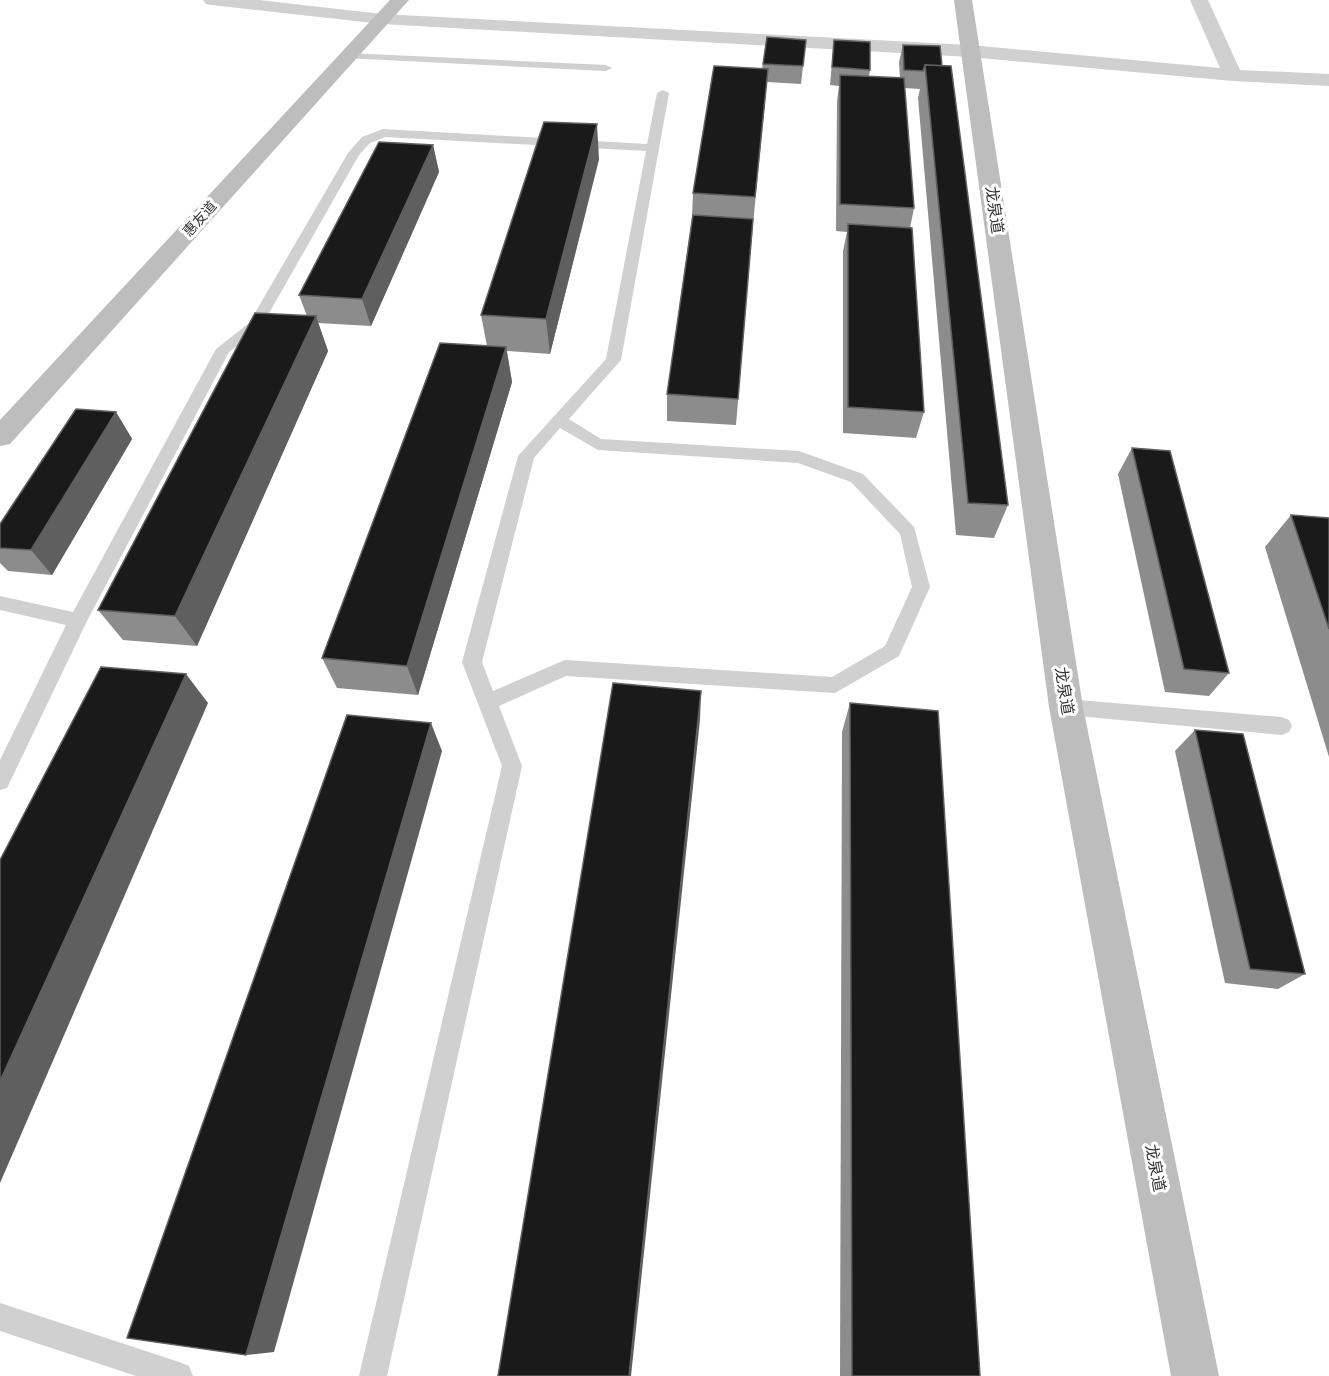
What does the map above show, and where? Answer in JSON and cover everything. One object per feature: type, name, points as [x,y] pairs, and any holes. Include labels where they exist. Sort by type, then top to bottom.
[{"type":"street","points":[[212,0],[382,20],[970,51],[1233,75],[1329,80]]},
{"type":"street","name":"惠友道","points":[[0,437],[400,0]]},
{"type":"street","name":"龙泉道","points":[[963,0],[1066,706],[1195,1376]]},
{"type":"street","points":[[1198,0],[1233,75]]},
{"type":"lane","points":[[348,56],[606,68]]},
{"type":"lane","points":[[373,1376],[512,766],[472,662],[526,456],[613,360],[663,93]]},
{"type":"lane","points":[[0,781],[78,621],[223,349],[255,326],[354,153],[366,140],[383,133],[652,148]]},
{"type":"lane","points":[[487,702],[565,668],[835,685],[892,651],[921,587],[908,532],[857,478],[800,457],[598,444],[559,420]]},
{"type":"lane","points":[[0,603],[78,621]]},
{"type":"lane","points":[[1066,706],[1282,726]]},
{"type":"lane","points":[[0,1317],[179,1376]]},
{"type":"building","points":[[767,37],[806,40],[803,66],[763,64]]},
{"type":"building","points":[[834,40],[870,42],[870,70],[832,67]]},
{"type":"building","points":[[903,45],[940,46],[942,66],[925,65],[923,71],[904,70]]},
{"type":"building","points":[[925,65],[951,66],[1008,505],[968,503]]},
{"type":"building","points":[[714,66],[768,69],[755,197],[693,193]]},
{"type":"building","points":[[840,75],[904,78],[914,208],[840,204]]},
{"type":"building","points":[[544,122],[597,124],[546,319],[481,315]]},
{"type":"building","points":[[379,142],[433,145],[362,299],[299,295]]},
{"type":"building","points":[[693,215],[753,219],[738,399],[667,394]]},
{"type":"building","points":[[848,224],[912,228],[924,412],[848,407]]},
{"type":"building","points":[[255,313],[316,316],[175,616],[98,610]]},
{"type":"building","points":[[440,343],[506,347],[407,666],[322,658]]},
{"type":"building","points":[[76,409],[116,412],[31,550],[0,548],[0,524]]},
{"type":"building","points":[[1132,448],[1170,451],[1229,673],[1184,669]]},
{"type":"building","points":[[1291,515],[1329,518],[1329,629]]},
{"type":"building","points":[[101,667],[186,674],[0,1081],[0,860]]},
{"type":"building","points":[[613,683],[701,691],[629,1376],[498,1376]]},
{"type":"building","points":[[850,703],[938,711],[980,1376],[852,1376]]},
{"type":"building","points":[[347,715],[431,723],[246,1355],[127,1338]]},
{"type":"building","points":[[1195,730],[1243,734],[1305,974],[1250,969]]}]
